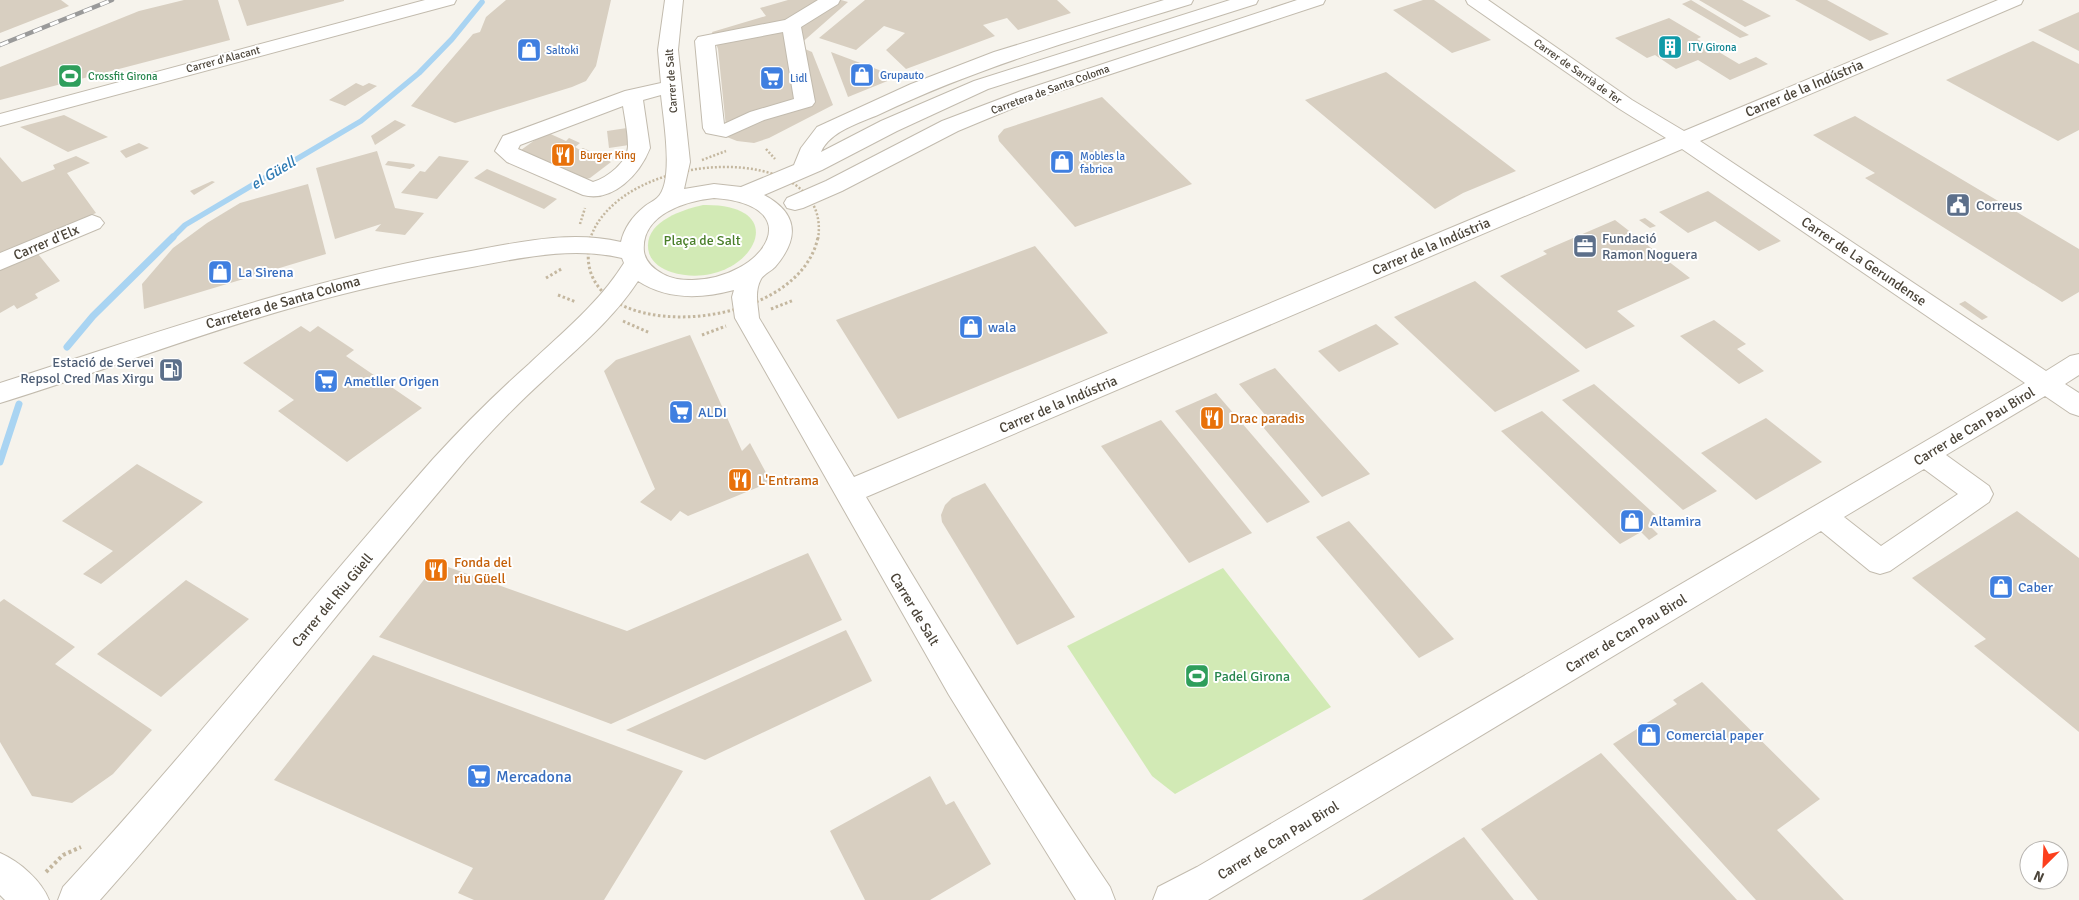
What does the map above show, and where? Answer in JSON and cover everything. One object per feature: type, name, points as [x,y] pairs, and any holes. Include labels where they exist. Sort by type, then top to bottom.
[{"type":"street","name":"Carrer d'Alacant","points":[[0,120],[447,0]]},
{"type":"street","name":"Carrer de Salt","points":[[668,203],[680,162],[671,93],[668,50],[674,0]]},
{"type":"street","points":[[804,169],[812,148],[825,132],[918,88],[1000,56],[1184,0]]},
{"type":"street","name":"Carretera de Santa Coloma","points":[[746,194],[804,169],[889,126],[981,85],[1249,0]]},
{"type":"street","name":"Carretera de Santa Coloma","points":[[795,203],[834,186],[950,126],[1028,95],[1316,0]]},
{"type":"street","name":"Carrer de Sarrià de Ter","points":[[1475,0],[1625,104],[1682,139]]},
{"type":"street","name":"Carrer de la Indústria","points":[[848,492],[2014,0]]},
{"type":"street","points":[[791,25],[805,102],[757,116],[726,131],[714,128],[705,41],[791,25],[819,2]]},
{"type":"street","points":[[632,95],[640,148],[623,173],[598,190],[591,190],[515,157],[506,151],[511,141],[632,95],[711,92]]},
{"type":"street","name":"Carrer de La Gerundense","points":[[1682,139],[2079,406]]},
{"type":"street","name":"Carretera de Santa Coloma","points":[[779,222],[848,148]]},
{"type":"street","points":[[680,162],[707,192]]},
{"type":"street","points":[[727,191],[746,194],[766,204],[776,214],[781,235],[776,249],[766,262],[750,273],[731,282],[702,288],[681,288],[668,285],[646,275],[634,258],[633,238],[637,229],[652,212],[687,195],[727,191]]},
{"type":"street","name":"Carrer d'Elx","points":[[0,262],[92,223]]},
{"type":"street","name":"Carretera de Santa Coloma","points":[[580,250],[637,229]]},
{"type":"street","name":"Carretera de Santa Coloma","points":[[0,392],[266,306],[372,276],[450,261],[580,250],[601,246],[634,258]]},
{"type":"street","name":"Carrer del Riu Güell","points":[[76,900],[143,826],[472,434],[601,300],[625,283],[634,258]]},
{"type":"street","points":[[745,312],[744,297],[750,273]]},
{"type":"street","name":"Carrer del Riu Güell","points":[[601,300],[645,292],[668,285]]},
{"type":"street","name":"Carrer de Salt","points":[[702,288],[720,295],[745,312],[892,571],[1047,826],[1097,900]]},
{"type":"street","name":"Carrer de Can Pau Birol","points":[[1172,900],[1210,880],[2079,363]]},
{"type":"street","points":[[1822,516],[1880,562],[1978,494],[1925,455]]},
{"type":"street","points":[[0,871],[31,900]]},
{"type":"path","points":[[580,250],[601,300]]},
{"type":"green space","name":"Plaça de Salt","points":[[703,205],[733,208],[750,218],[756,231],[752,246],[740,260],[721,271],[698,276],[671,272],[652,260],[648,243],[651,234],[657,226],[674,214]]},
{"type":"green space","name":"Padel Girona","points":[[1223,568],[1331,707],[1175,794],[1152,776],[1067,646]]},
{"type":"building","points":[[0,0],[61,0],[69,6],[0,33]]},
{"type":"building","points":[[184,0],[218,0],[230,40],[0,100],[0,67],[139,11]]},
{"type":"building","points":[[238,0],[344,0],[344,1],[247,26]]},
{"type":"building","name":"Saltoki","points":[[506,0],[611,0],[596,66],[586,81],[455,123],[411,106],[473,34],[480,32],[486,17]]},
{"type":"building","name":"Lidl","points":[[788,0],[841,0],[848,2],[798,46],[812,52],[833,105],[769,138],[754,143],[737,141],[727,137],[718,49],[712,32],[766,16],[760,8]]},
{"type":"building","points":[[865,0],[1057,0],[1071,13],[1018,30],[1007,18],[983,25],[995,36],[906,69],[886,50],[905,33],[884,26],[856,50],[819,38]]},
{"type":"building","points":[[1423,0],[1434,0],[1491,40],[1452,53],[1393,10]]},
{"type":"building","points":[[1691,0],[1749,35],[1740,38],[1682,4]]},
{"type":"building","points":[[1699,0],[1742,0],[1771,16],[1745,27]]},
{"type":"building","points":[[1795,0],[1827,0],[1889,34],[1870,41]]},
{"type":"building","points":[[2079,12],[2079,51],[2038,30]]},
{"type":"building","name":"ITV Girona","points":[[1669,18],[1701,37],[1697,39],[1739,64],[1756,57],[1768,64],[1730,80],[1698,60],[1676,69],[1655,55],[1647,58],[1615,38]]},
{"type":"building","points":[[2033,41],[2079,64],[2079,130],[2058,141],[1946,80]]},
{"type":"building","name":"Grupauto","points":[[831,52],[879,70],[890,80],[848,97]]},
{"type":"building","points":[[1386,72],[1516,171],[1463,193],[1435,209],[1305,100]]},
{"type":"building","points":[[356,83],[363,86],[369,83],[377,86],[345,106],[329,100]]},
{"type":"building","points":[[1102,97],[1192,184],[1075,227],[999,141],[998,136],[1004,129]]},
{"type":"building","points":[[64,115],[108,137],[68,152],[20,127]]},
{"type":"building","points":[[1855,116],[2079,249],[2079,292],[2062,302],[1865,178],[1875,173],[1813,135]]},
{"type":"building","points":[[395,120],[406,125],[375,145],[371,136]]},
{"type":"building","points":[[627,128],[629,145],[609,148],[607,131]]},
{"type":"building","name":"Burger King","points":[[546,132],[566,141],[569,138],[580,143],[575,147],[580,150],[583,148],[611,160],[609,161],[611,162],[586,179],[555,165],[558,163],[555,162],[550,166],[533,156],[525,155],[527,153],[521,150]]},
{"type":"building","points":[[139,143],[149,148],[126,158],[120,151]]},
{"type":"building","points":[[377,151],[395,208],[424,213],[405,235],[375,231],[381,224],[335,239],[316,168]]},
{"type":"building","points":[[76,156],[90,163],[67,173],[96,213],[0,254],[0,157],[22,182],[55,169],[53,165]]},
{"type":"building","points":[[439,156],[469,161],[437,199],[401,193],[420,171],[425,172]]},
{"type":"building","points":[[388,161],[414,164],[415,166],[410,169],[385,165]]},
{"type":"building","points":[[487,169],[557,199],[544,209],[474,178]]},
{"type":"building","points":[[212,181],[215,182],[194,195],[190,191]]},
{"type":"building","points":[[308,184],[326,254],[144,309],[142,284],[173,248],[207,223],[240,203]]},
{"type":"building","points":[[1708,191],[1781,241],[1759,251],[1715,221],[1688,233],[1659,212]]},
{"type":"building","points":[[1645,218],[1656,226],[1650,228],[1639,220]]},
{"type":"building","points":[[1615,220],[1690,278],[1617,311],[1635,326],[1586,349],[1500,276],[1547,254],[1543,251]]},
{"type":"building","name":"wala","points":[[1035,246],[1108,333],[898,419],[836,320]]},
{"type":"building","points":[[38,254],[60,281],[35,294],[38,298],[17,309],[14,305],[0,313],[0,269]]},
{"type":"building","points":[[1475,281],[1580,371],[1495,412],[1394,317]]},
{"type":"building","points":[[1965,301],[1988,317],[1982,320],[1959,304]]},
{"type":"building","points":[[1714,320],[1746,344],[1737,349],[1764,371],[1739,384],[1680,336]]},
{"type":"building","points":[[1376,324],[1399,344],[1339,372],[1318,351]]},
{"type":"building","name":"Ametller Origen","points":[[301,326],[310,332],[318,326],[354,350],[346,356],[422,408],[347,462],[278,411],[294,400],[243,363]]},
{"type":"building","points":[[690,335],[742,451],[750,443],[771,482],[688,516],[680,511],[671,521],[640,502],[655,489],[604,371],[616,360]]},
{"type":"building","points":[[1275,368],[1370,474],[1322,497],[1263,427],[1272,423],[1239,384]]},
{"type":"building","points":[[1594,384],[1717,491],[1683,510],[1562,400]]},
{"type":"building","points":[[1216,393],[1310,502],[1267,523],[1175,411]]},
{"type":"building","points":[[1542,411],[1662,521],[1651,527],[1658,534],[1649,540],[1641,532],[1620,544],[1501,431]]},
{"type":"building","points":[[1766,418],[1822,462],[1756,500],[1701,453]]},
{"type":"building","points":[[1161,420],[1252,533],[1189,563],[1101,446]]},
{"type":"building","points":[[137,464],[203,502],[101,584],[83,574],[113,551],[62,521]]},
{"type":"building","points":[[985,483],[1075,617],[1017,645],[942,522],[941,515],[945,505],[952,498]]},
{"type":"building","points":[[2017,511],[2079,558],[2079,732],[1974,646],[1986,639],[1912,578]]},
{"type":"building","points":[[1349,521],[1454,639],[1419,658],[1316,537]]},
{"type":"building","points":[[808,553],[842,620],[611,724],[379,637],[437,563],[627,631]]},
{"type":"building","points":[[186,580],[249,619],[161,697],[97,654]]},
{"type":"building","points":[[4,599],[75,647],[55,664],[152,730],[113,774],[72,803],[32,796],[0,742],[0,602]]},
{"type":"building","points":[[846,630],[872,681],[705,760],[626,730]]},
{"type":"building","name":"Mercadona","points":[[373,655],[683,771],[604,900],[474,900],[458,893],[473,868],[274,780]]},
{"type":"building","points":[[1702,682],[1820,799],[1777,830],[1844,900],[1756,900],[1613,744],[1677,704],[1673,700]]},
{"type":"building","points":[[1601,753],[1737,900],[1538,900],[1481,829]]},
{"type":"building","points":[[930,776],[946,805],[954,801],[991,864],[930,900],[865,900],[830,831]]},
{"type":"building","points":[[1464,837],[1514,900],[1362,900]]},
{"type":"waterway","name":"el Güell","points":[[173,237],[185,225],[361,121],[419,73],[452,39],[482,2]]},
{"type":"waterway","name":"el Güell","points":[[67,347],[93,316],[173,237]]},
{"type":"waterway","name":"el Güell","points":[[0,462],[19,404]]},
{"type":"railway","points":[[0,45],[112,0]]},
{"type":"place","name":"ITV Girona","points":[[1670,47]]},
{"type":"place","name":"Saltoki","points":[[529,50]]},
{"type":"place","name":"Grupauto","points":[[862,75]]},
{"type":"place","name":"Crossfit Girona","points":[[70,76]]},
{"type":"place","name":"Lidl","points":[[772,78]]},
{"type":"place","name":"Burger King","points":[[563,155]]},
{"type":"place","name":"Mobles la fabrica","points":[[1062,162]]},
{"type":"place","name":"Correus","points":[[1958,205]]},
{"type":"place","name":"Fundació Ramon Noguera","points":[[1585,246]]},
{"type":"place","name":"La Sirena","points":[[220,272]]},
{"type":"place","name":"wala","points":[[971,327]]},
{"type":"place","name":"Estació de Servei Repsol Cred Mas Xirgu","points":[[171,370]]},
{"type":"place","name":"Ametller Origen","points":[[326,381]]},
{"type":"place","name":"ALDI","points":[[681,412]]},
{"type":"place","name":"Drac paradis","points":[[1212,418]]},
{"type":"place","name":"L'Entrama","points":[[740,480]]},
{"type":"place","name":"Altamira","points":[[1632,521]]},
{"type":"place","name":"Fonda del riu Güell","points":[[436,570]]},
{"type":"place","name":"Caber","points":[[2001,587]]},
{"type":"place","name":"Padel Girona","points":[[1197,676]]},
{"type":"place","name":"Comercial paper","points":[[1649,735]]},
{"type":"place","name":"Mercadona","points":[[479,776]]}]
